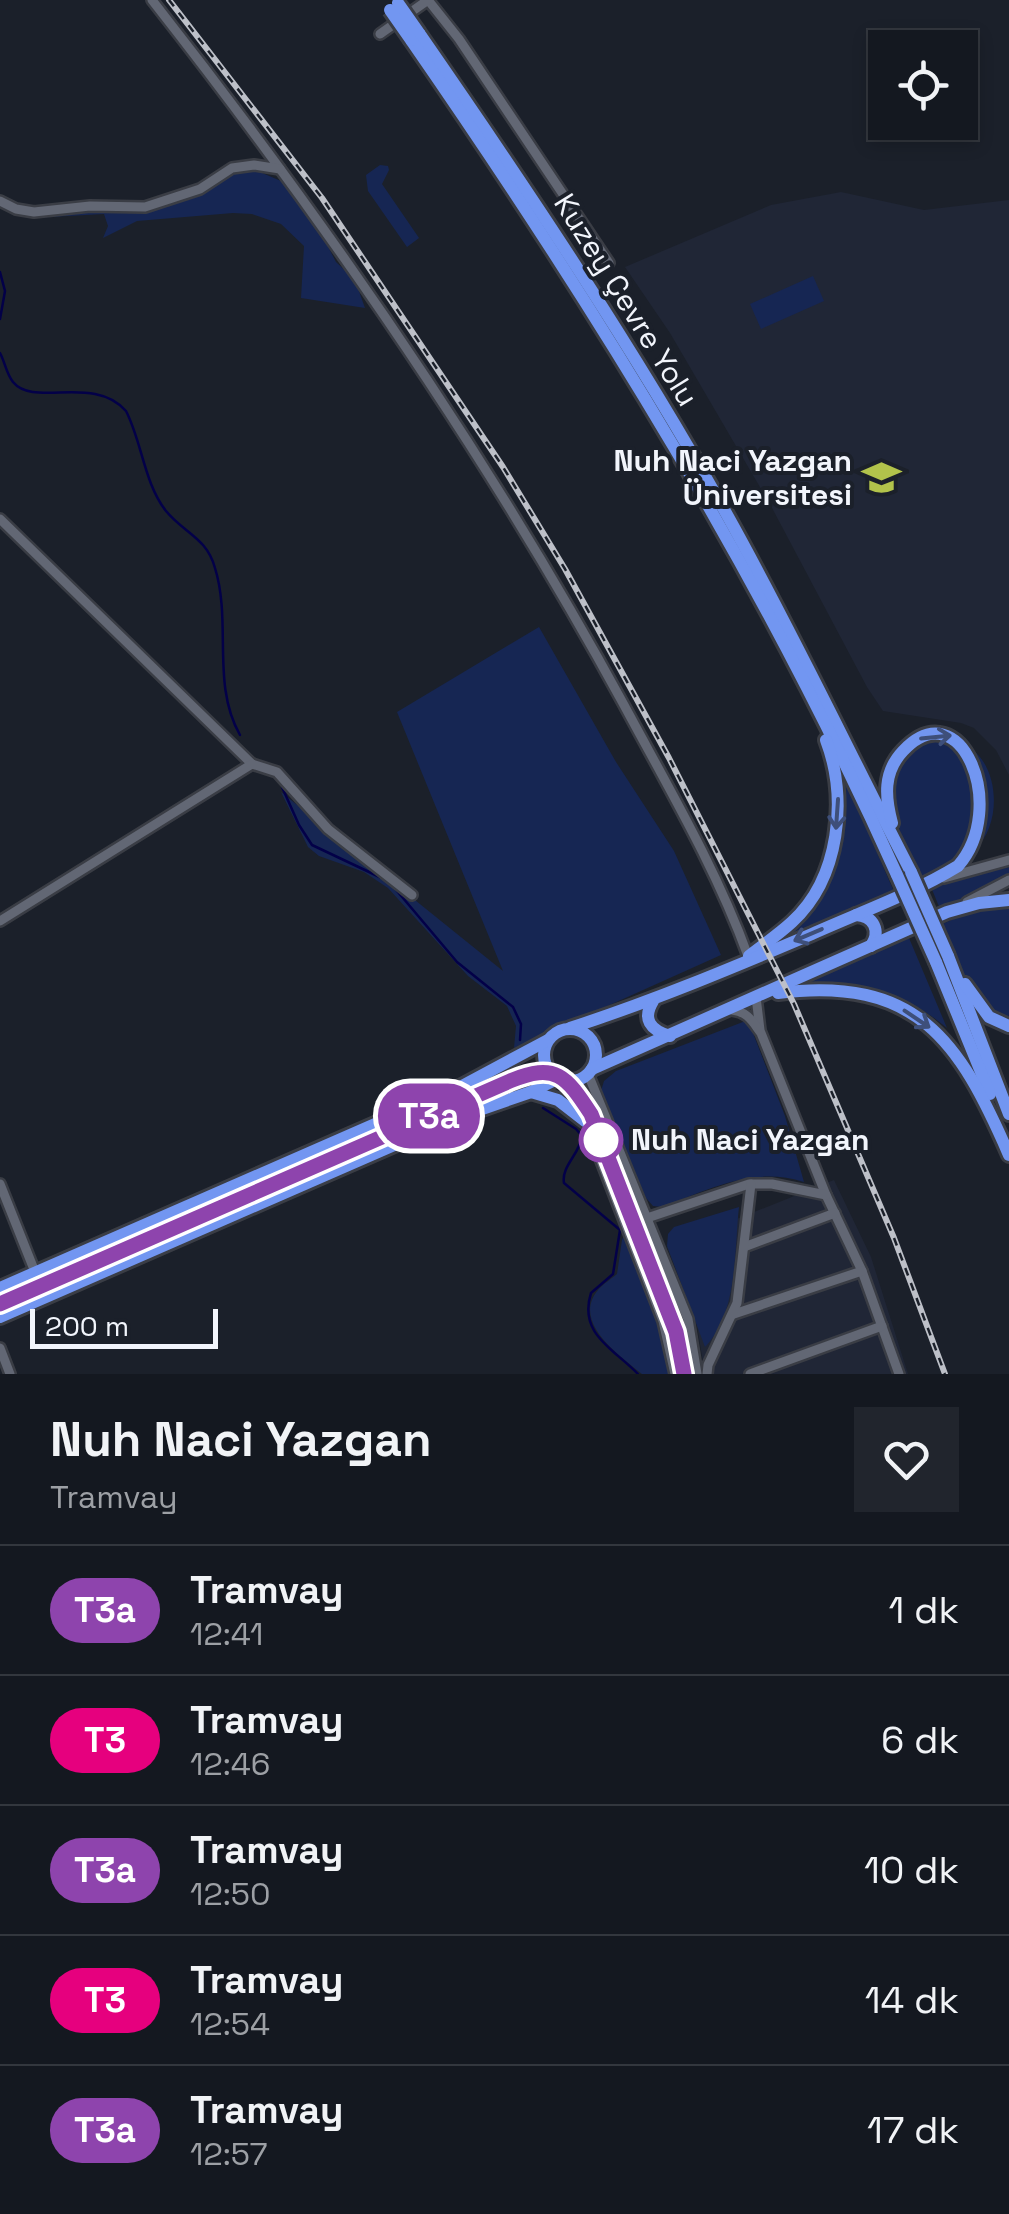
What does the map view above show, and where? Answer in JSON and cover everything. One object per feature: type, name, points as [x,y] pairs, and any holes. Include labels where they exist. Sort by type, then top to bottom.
[{"type":"highway","points":[[392,3],[415,36]]},
{"type":"highway","name":"Kuzey Çevre Yolu","points":[[415,36],[634,376],[774,624],[904,873]]},
{"type":"highway","name":"Kuzey Çevre Yolu","points":[[415,36],[587,279],[686,442],[795,638],[904,873]]},
{"type":"highway","points":[[734,967],[791,923],[811,898],[831,854],[837,820],[836,776],[830,752],[774,624]]},
{"type":"highway","points":[[988,764],[968,742],[939,733],[912,742],[892,765],[887,801],[904,873],[1009,1114]]},
{"type":"highway","points":[[0,1288],[462,1086],[556,1032],[653,1001],[930,882],[967,860],[990,836]]},
{"type":"highway","points":[[0,1317],[456,1118],[590,1071],[946,912],[1009,900]]},
{"type":"highway","points":[[854,916],[865,916],[874,924],[876,938],[870,948]]},
{"type":"highway","points":[[942,959],[979,1008],[1009,1026]]},
{"type":"highway","points":[[942,959],[1009,1146]]},
{"type":"highway","points":[[756,997],[799,990],[855,992],[886,1001],[913,1016],[939,1035],[963,1062],[1009,1154]]},
{"type":"highway","points":[[653,1001],[647,1014],[649,1023],[655,1031],[670,1036]]},
{"type":"highway","points":[[570,1028],[584,1033],[594,1044],[596,1054],[590,1071]]},
{"type":"highway","points":[[548,1040],[544,1059],[548,1070],[564,1080]]},
{"type":"highway","points":[[530,1092],[558,1100],[585,1121]]},
{"type":"street","points":[[152,0],[280,169],[421,367],[543,560],[670,790],[726,902],[748,956]]},
{"type":"street","points":[[380,34],[428,0],[459,39],[609,264]]},
{"type":"street","points":[[0,201],[34,212],[90,206],[146,207],[200,189],[232,168],[254,165],[280,169]]},
{"type":"street","points":[[0,520],[252,764],[277,772],[328,829],[412,895]]},
{"type":"street","points":[[0,920],[252,764]]},
{"type":"street","points":[[930,882],[1009,860]]},
{"type":"street","points":[[946,912],[1009,880]]},
{"type":"street","points":[[756,997],[761,1033],[826,1196],[862,1271],[899,1374]]},
{"type":"street","points":[[729,1009],[743,1011],[761,1033]]},
{"type":"street","points":[[590,1071],[688,1319],[698,1374]]},
{"type":"street","points":[[564,1080],[585,1121],[664,1321],[674,1374]]},
{"type":"street","points":[[0,1184],[3,1203],[35,1272]]},
{"type":"street","points":[[647,1218],[751,1184],[772,1184],[826,1196]]},
{"type":"street","points":[[707,1374],[734,1314],[751,1184]]},
{"type":"street","points":[[744,1247],[835,1213]]},
{"type":"street","points":[[734,1314],[862,1271]]},
{"type":"street","points":[[750,1374],[882,1326]]},
{"type":"street","points":[[0,1348],[10,1374]]},
{"type":"shaded area","points":[[380,165],[388,166],[389,170],[382,184],[419,238],[407,247],[368,191],[366,175]]},
{"type":"shaded area","points":[[253,169],[281,181],[321,233],[336,262],[355,280],[365,308],[301,298],[304,246],[281,224],[252,214],[137,221],[103,238],[108,226],[104,214],[31,218],[36,214],[165,206],[195,197],[233,174]]},
{"type":"shaded area","name":"Nuh Naci Yazgan Üniversitesi","points":[[841,192],[924,210],[1009,200],[1009,775],[996,750],[974,728],[883,711],[771,506],[670,333],[625,267],[771,205]]},
{"type":"shaded area","points":[[813,276],[824,301],[761,329],[750,304]]},
{"type":"shaded area","points":[[539,627],[616,762],[674,851],[721,955],[514,1048],[516,1026],[507,1006],[468,976],[388,888],[364,872],[319,856],[308,847],[281,792],[503,971],[397,712]]},
{"type":"shaded area","points":[[934,740],[965,745],[977,753],[991,779],[993,810],[984,838],[975,849],[920,880],[897,821],[893,783],[899,766],[912,752]]},
{"type":"shaded area","points":[[845,779],[895,894],[783,942],[813,906],[822,887],[841,780]]},
{"type":"shaded area","points":[[1009,867],[1009,876],[940,909],[931,887]]},
{"type":"shaded area","points":[[1009,905],[1009,1024],[976,995],[940,925],[972,911]]},
{"type":"shaded area","points":[[909,938],[947,1028],[912,1004],[877,992],[798,987]]},
{"type":"shaded area","points":[[748,1020],[785,1116],[804,1182],[749,1178],[662,1207],[653,1206],[600,1094],[604,1081],[616,1071]]},
{"type":"shaded area","points":[[834,1180],[871,1257],[908,1374],[705,1374],[696,1320],[667,1247]]},
{"type":"shaded area","points":[[739,1207],[729,1300],[716,1333],[705,1347],[667,1246],[668,1234],[674,1227]]},
{"type":"shaded area","points":[[629,1225],[674,1342],[679,1374],[642,1374],[611,1348],[594,1326],[591,1302],[617,1274],[622,1240]]},
{"type":"waterway","points":[[0,272],[5,291],[0,319]]},
{"type":"waterway","points":[[0,353],[11,379],[23,389],[98,395],[113,400],[126,411],[159,500],[206,550],[215,568],[222,610],[226,695],[240,735]]},
{"type":"waterway","points":[[282,787],[312,845],[386,880]]},
{"type":"waterway","points":[[392,885],[457,962],[513,1007],[521,1024],[520,1040]]},
{"type":"waterway","points":[[543,1108],[582,1136],[565,1171],[564,1183],[620,1230],[613,1274],[591,1293],[589,1319],[601,1340],[638,1374]]},
{"type":"tram line","points":[[0,1300],[529,1070],[550,1070],[567,1080],[593,1113],[678,1330],[687,1374]]},
{"type":"tram line","name":"T3a","points":[[0,1304],[530,1072],[550,1071],[571,1084],[591,1114],[676,1332],[684,1374]]},
{"type":"railway","points":[[169,0],[322,198],[503,467],[565,569],[669,758],[794,1004],[894,1238],[945,1374]]},
{"type":"place","name":"Nuh Naci Yazgan Üniversitesi","points":[[882,478]]},
{"type":"place","name":"Nuh Naci Yazgan","points":[[601,1140]]}]
